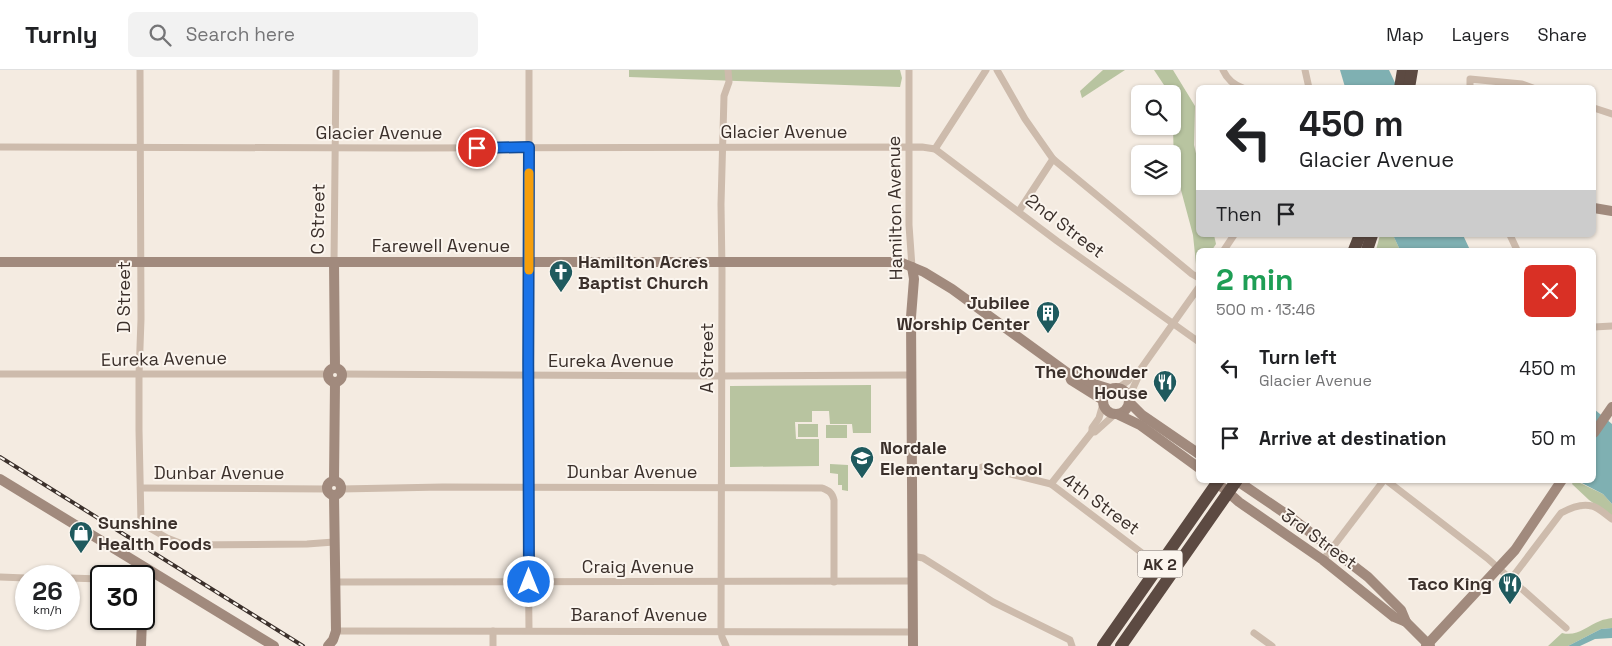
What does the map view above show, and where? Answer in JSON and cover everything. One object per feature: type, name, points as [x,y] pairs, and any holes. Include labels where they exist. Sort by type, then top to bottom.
[{"type":"highway","points":[[1403,70],[1408,82]]},
{"type":"highway","points":[[1357,248],[1367,240]]},
{"type":"highway","name":"AK 2","points":[[1103,646],[1216,483]]},
{"type":"highway","name":"AK 2","points":[[1121,646],[1235,483]]},
{"type":"street","name":"D Street","points":[[140,70],[141,319],[139,375],[142,523],[167,538],[185,545],[334,542]]},
{"type":"street","name":"C Street","points":[[328,646],[333,640],[336,631],[334,542],[334,262],[336,70]]},
{"type":"street","points":[[529,70],[529,630]]},
{"type":"street","name":"A Street","points":[[726,646],[721,630],[721,376],[722,148],[724,96],[728,82],[728,70]]},
{"type":"street","name":"Hamilton Avenue","points":[[909,70],[910,254],[914,279],[910,317],[913,646]]},
{"type":"street","points":[[909,147],[935,149],[986,70]]},
{"type":"street","points":[[997,70],[1025,120],[1053,160],[1196,276]]},
{"type":"street","points":[[1223,70],[1235,85]]},
{"type":"street","points":[[1305,70],[1308,85]]},
{"type":"street","points":[[1470,85],[1470,79],[1525,85]]},
{"type":"street","points":[[1596,109],[1612,114]]},
{"type":"street","name":"Glacier Avenue","points":[[0,147],[909,147]]},
{"type":"street","name":"2nd Street","points":[[935,149],[1196,340]]},
{"type":"street","points":[[1019,211],[1053,160]]},
{"type":"street","points":[[1596,208],[1612,211]]},
{"type":"street","points":[[1225,248],[1233,237]]},
{"type":"street","name":"Farewell Avenue","points":[[0,262],[900,262],[912,267]]},
{"type":"street","points":[[912,267],[924,272],[952,290],[1068,374],[1071,380],[1103,402],[1107,411],[1140,426],[1196,466]]},
{"type":"street","points":[[1051,484],[1092,432],[1092,428],[1099,418],[1104,396],[1128,381],[1134,373],[1138,372],[1196,291]]},
{"type":"street","points":[[1596,327],[1612,326]]},
{"type":"street","points":[[1092,432],[1096,432],[1116,415],[1127,410],[1139,376],[1138,372]]},
{"type":"street","name":"Eureka Avenue","points":[[0,374],[910,375]]},
{"type":"street","points":[[1068,374],[1076,375],[1094,384],[1125,391],[1142,415],[1196,452]]},
{"type":"street","points":[[1596,430],[1612,407]]},
{"type":"street","name":"4th Street","points":[[982,467],[1051,484],[1142,553]]},
{"type":"street","points":[[0,479],[134,565]]},
{"type":"street","name":"3rd Street","points":[[1219,483],[1239,502],[1322,560],[1394,617],[1406,622]]},
{"type":"street","name":"3rd Street","points":[[1241,483],[1289,516],[1368,577],[1401,610],[1406,622],[1428,646]]},
{"type":"street","points":[[1322,560],[1383,483]]},
{"type":"street","points":[[1389,483],[1499,568],[1566,628]]},
{"type":"street","points":[[1428,646],[1515,550],[1559,483]]},
{"type":"street","name":"Dunbar Avenue","points":[[141,488],[334,489],[529,486],[822,488],[829,491],[834,500],[834,582]]},
{"type":"street","points":[[1511,579],[1561,513],[1570,508],[1592,506],[1612,519]]},
{"type":"street","points":[[912,556],[923,558],[993,602],[1070,640],[1072,646]]},
{"type":"street","points":[[0,577],[15,578]]},
{"type":"street","points":[[155,577],[220,613],[274,646]]},
{"type":"street","name":"Craig Avenue","points":[[335,582],[912,581]]},
{"type":"street","points":[[141,646],[142,630]]},
{"type":"street","name":"Baranof Avenue","points":[[336,631],[721,630],[912,632]]},
{"type":"street","points":[[493,631],[493,646]]},
{"type":"street","points":[[1254,633],[1272,646]]},
{"type":"green space","points":[[629,70],[900,70],[902,78],[900,87],[629,77]]},
{"type":"green space","points":[[1103,70],[1125,70],[1082,98],[1080,91]]},
{"type":"green space","points":[[1154,70],[1173,70],[1195,106],[1196,237],[1214,237],[1216,244],[1213,248],[1196,248],[1196,264],[1193,235],[1181,190],[1181,145],[1173,145],[1173,135],[1181,135],[1181,85],[1164,85]]},
{"type":"green space","points":[[1379,237],[1394,237],[1399,248],[1377,248]]},
{"type":"green space","points":[[871,385],[871,433],[853,433],[852,424],[830,424],[829,411],[812,411],[812,422],[795,422],[796,439],[819,439],[819,466],[730,467],[730,386]]},
{"type":"green space","points":[[798,424],[818,424],[818,437],[798,437]]},
{"type":"green space","points":[[826,425],[847,425],[847,438],[826,438]]},
{"type":"green space","points":[[830,464],[848,465],[848,491],[842,490],[842,485],[838,485],[838,474],[830,473]]},
{"type":"green space","points":[[1580,483],[1603,494],[1612,504],[1612,516],[1589,500],[1572,484]]},
{"type":"green space","points":[[1612,618],[1612,628],[1601,629],[1568,646],[1548,646],[1562,633],[1572,634],[1602,620]]},
{"type":"water","points":[[1340,70],[1389,70],[1396,85],[1344,85]]},
{"type":"water","points":[[1394,237],[1464,237],[1469,248],[1399,248]]},
{"type":"water","points":[[1596,411],[1612,424],[1612,504],[1603,494],[1582,483],[1596,483]]},
{"type":"water","points":[[1612,628],[1612,638],[1595,639],[1580,646],[1568,646],[1601,629]]},
{"type":"railway","points":[[0,457],[303,646]]},
{"type":"slow traffic","points":[[529,173],[529,270]]},
{"type":"place","name":"Hamilton Acres Baptist Church","points":[[561,293]]},
{"type":"place","name":"Jubilee Worship Center","points":[[1048,334]]},
{"type":"place","name":"The Chowder House","points":[[1165,403]]},
{"type":"place","name":"Nordale Elementary School","points":[[862,479]]},
{"type":"place","name":"Sunshine Health Foods","points":[[81,554]]},
{"type":"place","name":"Taco King","points":[[1510,605]]},
{"type":"route","points":[[477,148],[529,147],[527,430],[529,582]]}]
